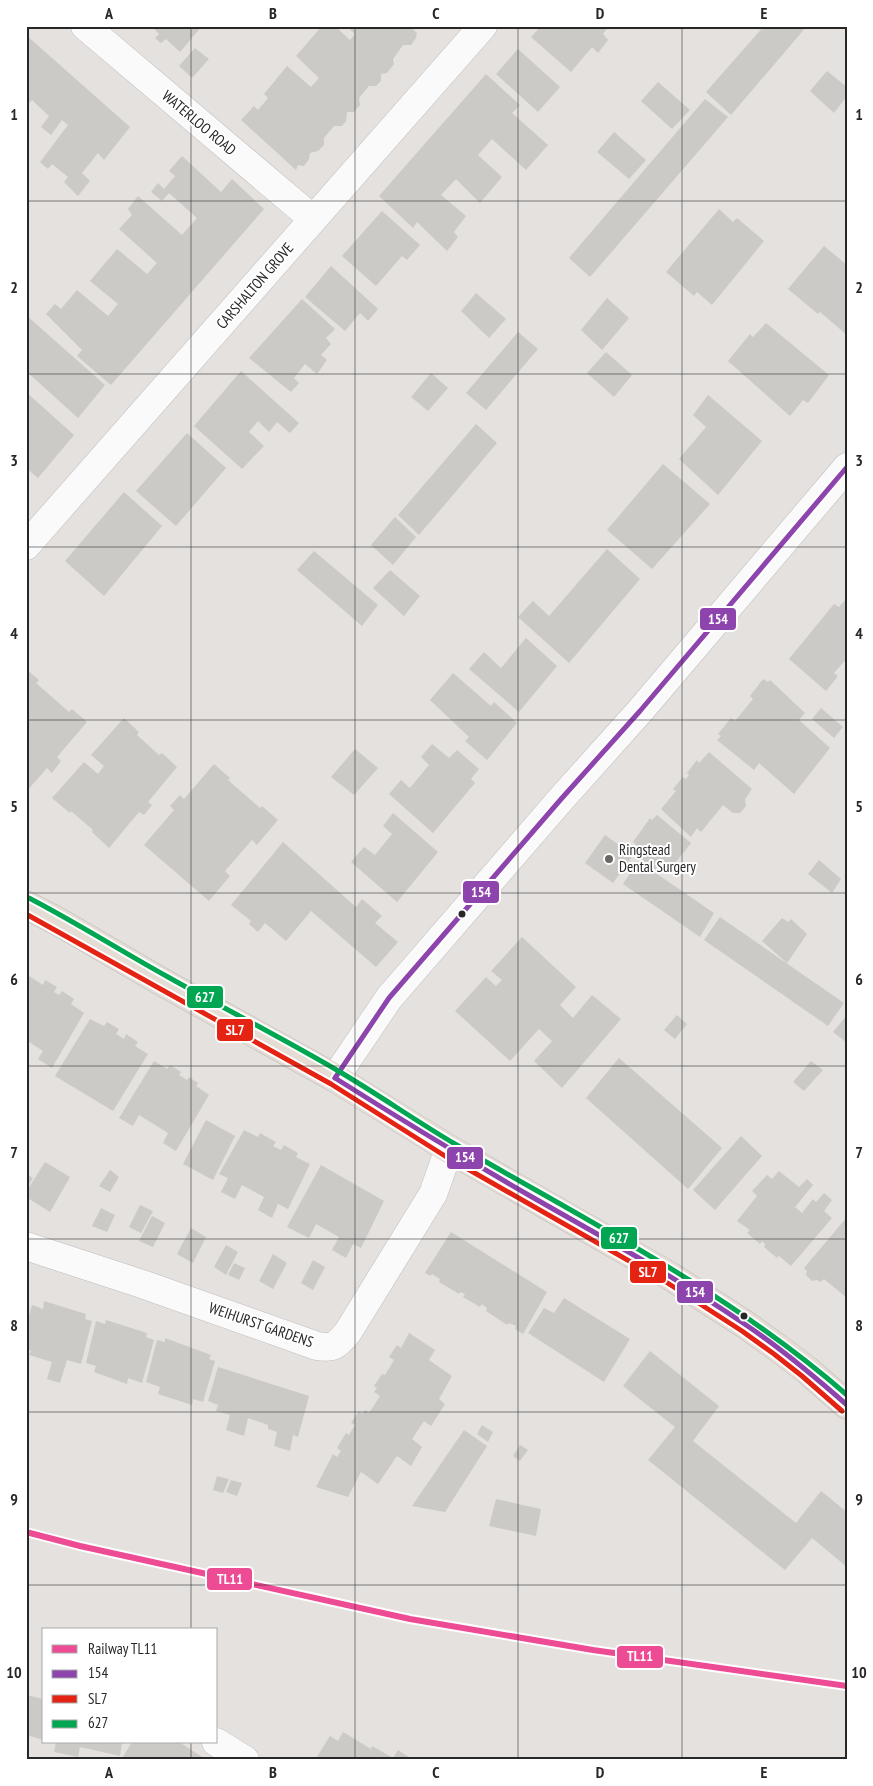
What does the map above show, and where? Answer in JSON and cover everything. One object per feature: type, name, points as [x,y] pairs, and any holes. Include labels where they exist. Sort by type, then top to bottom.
[{"type":"highway","points":[[26,905],[334,1078],[449,1149],[670,1276],[746,1325],[799,1364],[847,1406]]},
{"type":"street","name":"WATERLOO ROAD","points":[[85,26],[313,219]]},
{"type":"street","name":"CARSHALTON GROVE","points":[[26,546],[483,26]]},
{"type":"street","points":[[334,1078],[389,998],[640,711],[847,467]]},
{"type":"street","name":"WEIHURST GARDENS","points":[[26,1246],[142,1284],[317,1346],[329,1348],[339,1343],[348,1332],[434,1194],[449,1149]]},
{"type":"street","points":[[218,1743],[245,1760]]},
{"type":"building","points":[[151,26],[202,26],[180,52],[166,39],[161,43],[155,38],[159,34]]},
{"type":"building","points":[[322,26],[335,26],[350,40],[355,34],[346,26],[409,26],[417,33],[411,45],[403,45],[393,59],[394,64],[387,73],[381,74],[381,81],[376,86],[369,86],[359,98],[360,105],[354,112],[347,112],[346,121],[342,126],[334,126],[324,138],[324,145],[318,151],[310,153],[309,159],[304,166],[298,165],[296,170],[241,120],[254,106],[258,110],[268,98],[264,94],[287,66],[311,87],[319,78],[296,56]]},
{"type":"building","points":[[541,26],[609,26],[603,34],[608,40],[598,53],[592,47],[571,72],[531,37]]},
{"type":"building","points":[[764,26],[807,26],[731,115],[706,92]]},
{"type":"building","points":[[26,35],[130,127],[104,160],[98,153],[82,173],[90,181],[78,196],[64,182],[68,177],[52,164],[48,169],[40,162],[68,125],[62,120],[51,135],[41,127],[49,116],[32,100],[26,107]]},
{"type":"building","points":[[195,48],[209,59],[192,78],[179,66]]},
{"type":"building","points":[[518,49],[560,87],[538,112],[496,74]]},
{"type":"building","points":[[827,71],[847,87],[847,96],[834,113],[810,91]]},
{"type":"building","points":[[486,74],[520,105],[512,113],[548,145],[526,170],[492,139],[478,155],[502,177],[480,203],[456,179],[441,195],[466,216],[454,232],[458,237],[447,251],[417,222],[413,228],[379,196]]},
{"type":"building","points":[[658,82],[690,110],[672,129],[641,101]]},
{"type":"building","points":[[705,99],[728,117],[590,277],[569,258]]},
{"type":"building","points":[[614,132],[646,160],[629,179],[597,152]]},
{"type":"building","points":[[182,156],[221,192],[232,179],[264,209],[111,385],[77,356],[82,350],[46,314],[55,304],[61,309],[77,290],[108,316],[118,304],[90,281],[117,249],[147,274],[157,263],[119,229],[132,215],[128,209],[138,196],[182,235],[197,218],[169,193],[162,201],[151,192],[158,183],[164,189],[175,176],[169,171]]},
{"type":"building","points":[[719,209],[733,222],[737,218],[764,241],[712,305],[697,292],[694,296],[666,272]]},
{"type":"building","points":[[382,211],[420,245],[407,260],[402,256],[376,286],[342,256]]},
{"type":"building","points":[[824,246],[847,265],[847,335],[820,312],[818,314],[788,289]]},
{"type":"building","points":[[331,266],[378,309],[368,321],[360,313],[345,331],[305,297]]},
{"type":"building","points":[[476,293],[506,319],[489,338],[461,311]]},
{"type":"building","points":[[607,298],[629,318],[602,350],[581,330]]},
{"type":"building","points":[[302,299],[335,329],[326,338],[331,344],[321,355],[327,360],[317,374],[305,364],[294,378],[299,383],[291,392],[249,358]]},
{"type":"building","points":[[26,315],[105,385],[78,418],[26,371]]},
{"type":"building","points":[[766,323],[829,375],[808,403],[803,400],[790,416],[728,361],[750,334],[753,337]]},
{"type":"building","points":[[518,332],[538,349],[486,410],[466,393]]},
{"type":"building","points":[[606,352],[632,375],[614,397],[587,373]]},
{"type":"building","points":[[241,371],[299,423],[290,433],[277,422],[269,432],[258,421],[249,432],[264,446],[242,469],[194,426]]},
{"type":"building","points":[[431,373],[448,388],[428,411],[411,397]]},
{"type":"building","points":[[26,392],[74,435],[38,478],[26,468]]},
{"type":"building","points":[[708,395],[762,441],[718,495],[679,459],[706,427],[693,415]]},
{"type":"building","points":[[476,424],[497,443],[419,535],[398,515]]},
{"type":"building","points":[[187,433],[226,468],[176,526],[136,491]]},
{"type":"building","points":[[663,464],[710,504],[652,569],[607,530]]},
{"type":"building","points":[[124,492],[162,526],[104,596],[65,561]]},
{"type":"building","points":[[395,517],[416,537],[393,565],[371,545]]},
{"type":"building","points":[[607,549],[640,579],[569,663],[518,617],[533,601],[549,616]]},
{"type":"building","points":[[314,551],[378,605],[362,626],[297,570]]},
{"type":"building","points":[[390,570],[420,596],[404,616],[373,588]]},
{"type":"building","points":[[847,598],[847,658],[834,673],[838,676],[826,691],[789,659],[834,604],[839,607]]},
{"type":"building","points":[[526,638],[557,666],[519,712],[469,669],[484,652],[501,668]]},
{"type":"building","points":[[26,669],[39,680],[36,683],[69,712],[72,709],[87,722],[57,757],[61,761],[52,773],[47,768],[26,792]]},
{"type":"building","points":[[453,673],[491,706],[494,702],[517,723],[487,760],[465,741],[469,737],[430,700]]},
{"type":"building","points":[[763,679],[768,682],[770,680],[805,713],[799,720],[830,748],[794,794],[759,763],[754,770],[717,740],[721,736],[718,734],[731,718],[735,721],[753,699],[750,696]]},
{"type":"building","points":[[821,708],[843,727],[834,738],[812,719]]},
{"type":"building","points":[[124,718],[139,732],[137,735],[159,755],[162,753],[177,767],[148,802],[152,805],[144,815],[139,812],[109,848],[92,832],[93,830],[52,798],[84,762],[98,774],[104,766],[91,755]]},
{"type":"building","points":[[432,744],[449,758],[457,750],[479,769],[471,779],[475,783],[433,833],[389,794],[401,780],[410,788],[429,765],[421,757]]},
{"type":"building","points":[[355,749],[378,768],[354,795],[331,777]]},
{"type":"building","points":[[709,752],[752,789],[745,799],[746,806],[740,813],[733,813],[723,805],[701,832],[697,828],[691,837],[661,809],[676,791],[673,789],[683,777],[686,779],[689,775],[687,773],[697,760],[699,763]]},
{"type":"building","points":[[214,764],[230,778],[228,780],[260,808],[262,806],[278,820],[257,845],[252,840],[225,871],[230,876],[209,901],[144,845],[174,810],[170,806],[180,795],[184,799]]},
{"type":"building","points":[[393,813],[438,852],[397,902],[351,862],[364,847],[375,855],[392,834],[383,826]]},
{"type":"building","points":[[657,815],[691,843],[668,872],[661,866],[656,871],[640,858],[645,852],[633,842],[650,818],[652,820]]},
{"type":"building","name":"Ringstead Dental Surgery","points":[[605,835],[633,855],[613,883],[585,863]]},
{"type":"building","points":[[283,842],[356,907],[362,899],[382,916],[375,923],[398,942],[376,967],[311,911],[286,941],[265,923],[258,932],[249,924],[251,921],[231,905]]},
{"type":"building","points":[[819,860],[841,879],[832,893],[808,874]]},
{"type":"building","points":[[638,861],[714,913],[700,937],[623,884]]},
{"type":"building","points":[[720,917],[844,1003],[828,1026],[704,940]]},
{"type":"building","points":[[782,918],[788,922],[791,919],[807,934],[787,963],[762,941]]},
{"type":"building","points":[[522,937],[576,987],[560,1005],[573,1018],[592,995],[621,1019],[562,1088],[534,1061],[552,1041],[539,1029],[510,1061],[455,1011],[486,977],[496,986],[502,980],[491,971]]},
{"type":"building","points":[[29,976],[43,985],[45,980],[57,987],[54,992],[59,995],[62,991],[74,999],[71,1004],[84,1013],[52,1068],[38,1059],[43,1051],[26,1040],[26,981]]},
{"type":"building","points":[[677,1015],[687,1024],[675,1039],[664,1030]]},
{"type":"building","points":[[847,1015],[847,1043],[833,1032]]},
{"type":"building","points":[[90,1019],[104,1026],[107,1022],[119,1029],[116,1034],[124,1039],[126,1034],[138,1042],[135,1046],[148,1054],[113,1111],[55,1076]]},
{"type":"building","points":[[619,1058],[722,1148],[688,1189],[586,1098]]},
{"type":"building","points":[[154,1061],[167,1069],[170,1065],[181,1072],[179,1075],[187,1080],[189,1077],[198,1083],[196,1086],[209,1095],[176,1151],[163,1143],[168,1133],[139,1115],[133,1126],[119,1118]]},
{"type":"building","points":[[811,1061],[823,1070],[804,1091],[793,1082]]},
{"type":"building","points":[[206,1120],[235,1136],[213,1180],[183,1164]]},
{"type":"building","points":[[244,1130],[258,1137],[260,1133],[276,1142],[273,1146],[281,1150],[284,1145],[298,1153],[296,1157],[310,1164],[288,1209],[278,1204],[272,1218],[258,1210],[264,1197],[242,1185],[235,1199],[221,1192],[228,1178],[219,1174]]},
{"type":"building","points":[[741,1136],[762,1156],[715,1210],[693,1190]]},
{"type":"building","points":[[45,1162],[70,1177],[50,1212],[26,1197],[26,1192]]},
{"type":"building","points":[[321,1165],[384,1201],[361,1248],[353,1244],[346,1258],[332,1250],[339,1237],[316,1224],[309,1238],[287,1227]]},
{"type":"building","points":[[110,1170],[119,1177],[110,1192],[99,1186]]},
{"type":"building","points":[[779,1171],[799,1187],[807,1179],[813,1185],[795,1207],[802,1213],[813,1199],[816,1202],[824,1193],[832,1200],[824,1211],[832,1218],[791,1266],[779,1256],[777,1258],[764,1247],[765,1244],[762,1241],[760,1244],[747,1233],[750,1230],[737,1221],[757,1196],[752,1191],[767,1175],[772,1179]]},
{"type":"building","points":[[26,1174],[33,1178],[26,1188]]},
{"type":"building","points":[[140,1205],[153,1211],[141,1233],[129,1227]]},
{"type":"building","points":[[101,1208],[115,1215],[107,1232],[92,1226]]},
{"type":"building","points":[[152,1216],[165,1223],[153,1247],[139,1241]]},
{"type":"building","points":[[847,1217],[847,1298],[824,1279],[820,1282],[817,1280],[812,1281],[806,1275],[807,1271],[804,1268]]},
{"type":"building","points":[[191,1228],[206,1237],[193,1263],[177,1254]]},
{"type":"building","points":[[451,1232],[547,1292],[523,1334],[515,1329],[516,1326],[509,1323],[507,1325],[486,1311],[487,1308],[482,1304],[480,1307],[463,1297],[465,1294],[460,1292],[459,1294],[439,1282],[440,1279],[432,1274],[431,1276],[425,1273]]},
{"type":"building","points":[[226,1245],[238,1252],[226,1275],[214,1267]]},
{"type":"building","points":[[273,1254],[287,1263],[273,1289],[259,1281]]},
{"type":"building","points":[[313,1260],[325,1267],[313,1290],[301,1283]]},
{"type":"building","points":[[234,1263],[245,1268],[239,1280],[228,1275]]},
{"type":"building","points":[[564,1298],[630,1339],[604,1382],[528,1333],[544,1308],[554,1313]]},
{"type":"building","points":[[44,1301],[86,1314],[85,1319],[92,1321],[81,1364],[67,1360],[60,1383],[47,1379],[52,1362],[29,1355],[31,1351],[26,1349],[26,1326],[32,1305],[43,1309]]},
{"type":"building","points":[[106,1320],[147,1333],[146,1337],[154,1340],[142,1383],[128,1378],[127,1384],[94,1372],[96,1366],[86,1363],[96,1321],[105,1324]]},
{"type":"building","points":[[409,1333],[435,1350],[429,1360],[452,1376],[439,1399],[445,1404],[431,1426],[424,1421],[412,1439],[422,1447],[411,1466],[397,1456],[378,1484],[361,1472],[348,1497],[316,1487],[333,1454],[337,1457],[341,1451],[337,1448],[346,1433],[349,1435],[355,1425],[351,1423],[359,1411],[362,1414],[365,1410],[369,1413],[380,1396],[374,1392],[377,1388],[374,1386],[382,1374],[385,1375],[394,1360],[389,1357],[397,1345],[401,1348]]},
{"type":"building","points":[[165,1338],[211,1355],[209,1359],[215,1361],[203,1402],[193,1399],[192,1405],[158,1394],[160,1387],[146,1382],[157,1340],[165,1342]]},
{"type":"building","points":[[650,1351],[719,1406],[693,1441],[796,1523],[821,1491],[847,1512],[847,1567],[812,1538],[785,1570],[648,1460],[675,1427],[623,1386]]},
{"type":"building","points":[[218,1367],[309,1396],[298,1437],[293,1435],[290,1451],[274,1446],[277,1432],[268,1429],[268,1425],[248,1418],[244,1436],[226,1430],[230,1415],[216,1411],[218,1405],[208,1401]]},
{"type":"building","points":[[482,1425],[493,1432],[488,1442],[477,1434]]},
{"type":"building","points":[[464,1430],[487,1446],[445,1512],[412,1506]]},
{"type":"building","points":[[520,1445],[528,1450],[520,1461],[513,1456]]},
{"type":"building","points":[[217,1476],[229,1479],[223,1493],[213,1490]]},
{"type":"building","points":[[231,1480],[242,1483],[237,1496],[226,1492]]},
{"type":"building","points":[[496,1499],[541,1509],[536,1536],[489,1526]]},
{"type":"building","points":[[26,1695],[42,1699],[42,1739],[26,1735]]},
{"type":"building","points":[[343,1732],[371,1749],[372,1746],[393,1758],[398,1750],[413,1760],[315,1760],[330,1736],[338,1741]]},
{"type":"building","points":[[56,1744],[122,1744],[120,1756],[80,1747],[78,1757],[54,1752]]},
{"type":"building","points":[[131,1744],[182,1744],[207,1760],[121,1760]]},
{"type":"rail line","name":"TL11","points":[[26,1532],[80,1546],[410,1619],[593,1650],[847,1686]]},
{"type":"transit line","name":"154","points":[[335,1078],[389,998],[640,711],[847,467]]},
{"type":"transit line","name":"627","points":[[29,898],[319,1060],[455,1144],[657,1260],[755,1323],[847,1395]]},
{"type":"transit line","name":"SL7","points":[[26,914],[331,1084],[445,1156],[666,1282],[774,1354],[842,1411]]},
{"type":"transit line","name":"154","points":[[335,1078],[408,1124],[694,1291],[785,1353],[847,1405]]},
{"type":"place","name":"Ringstead Dental Surgery","points":[[609,859]]}]
